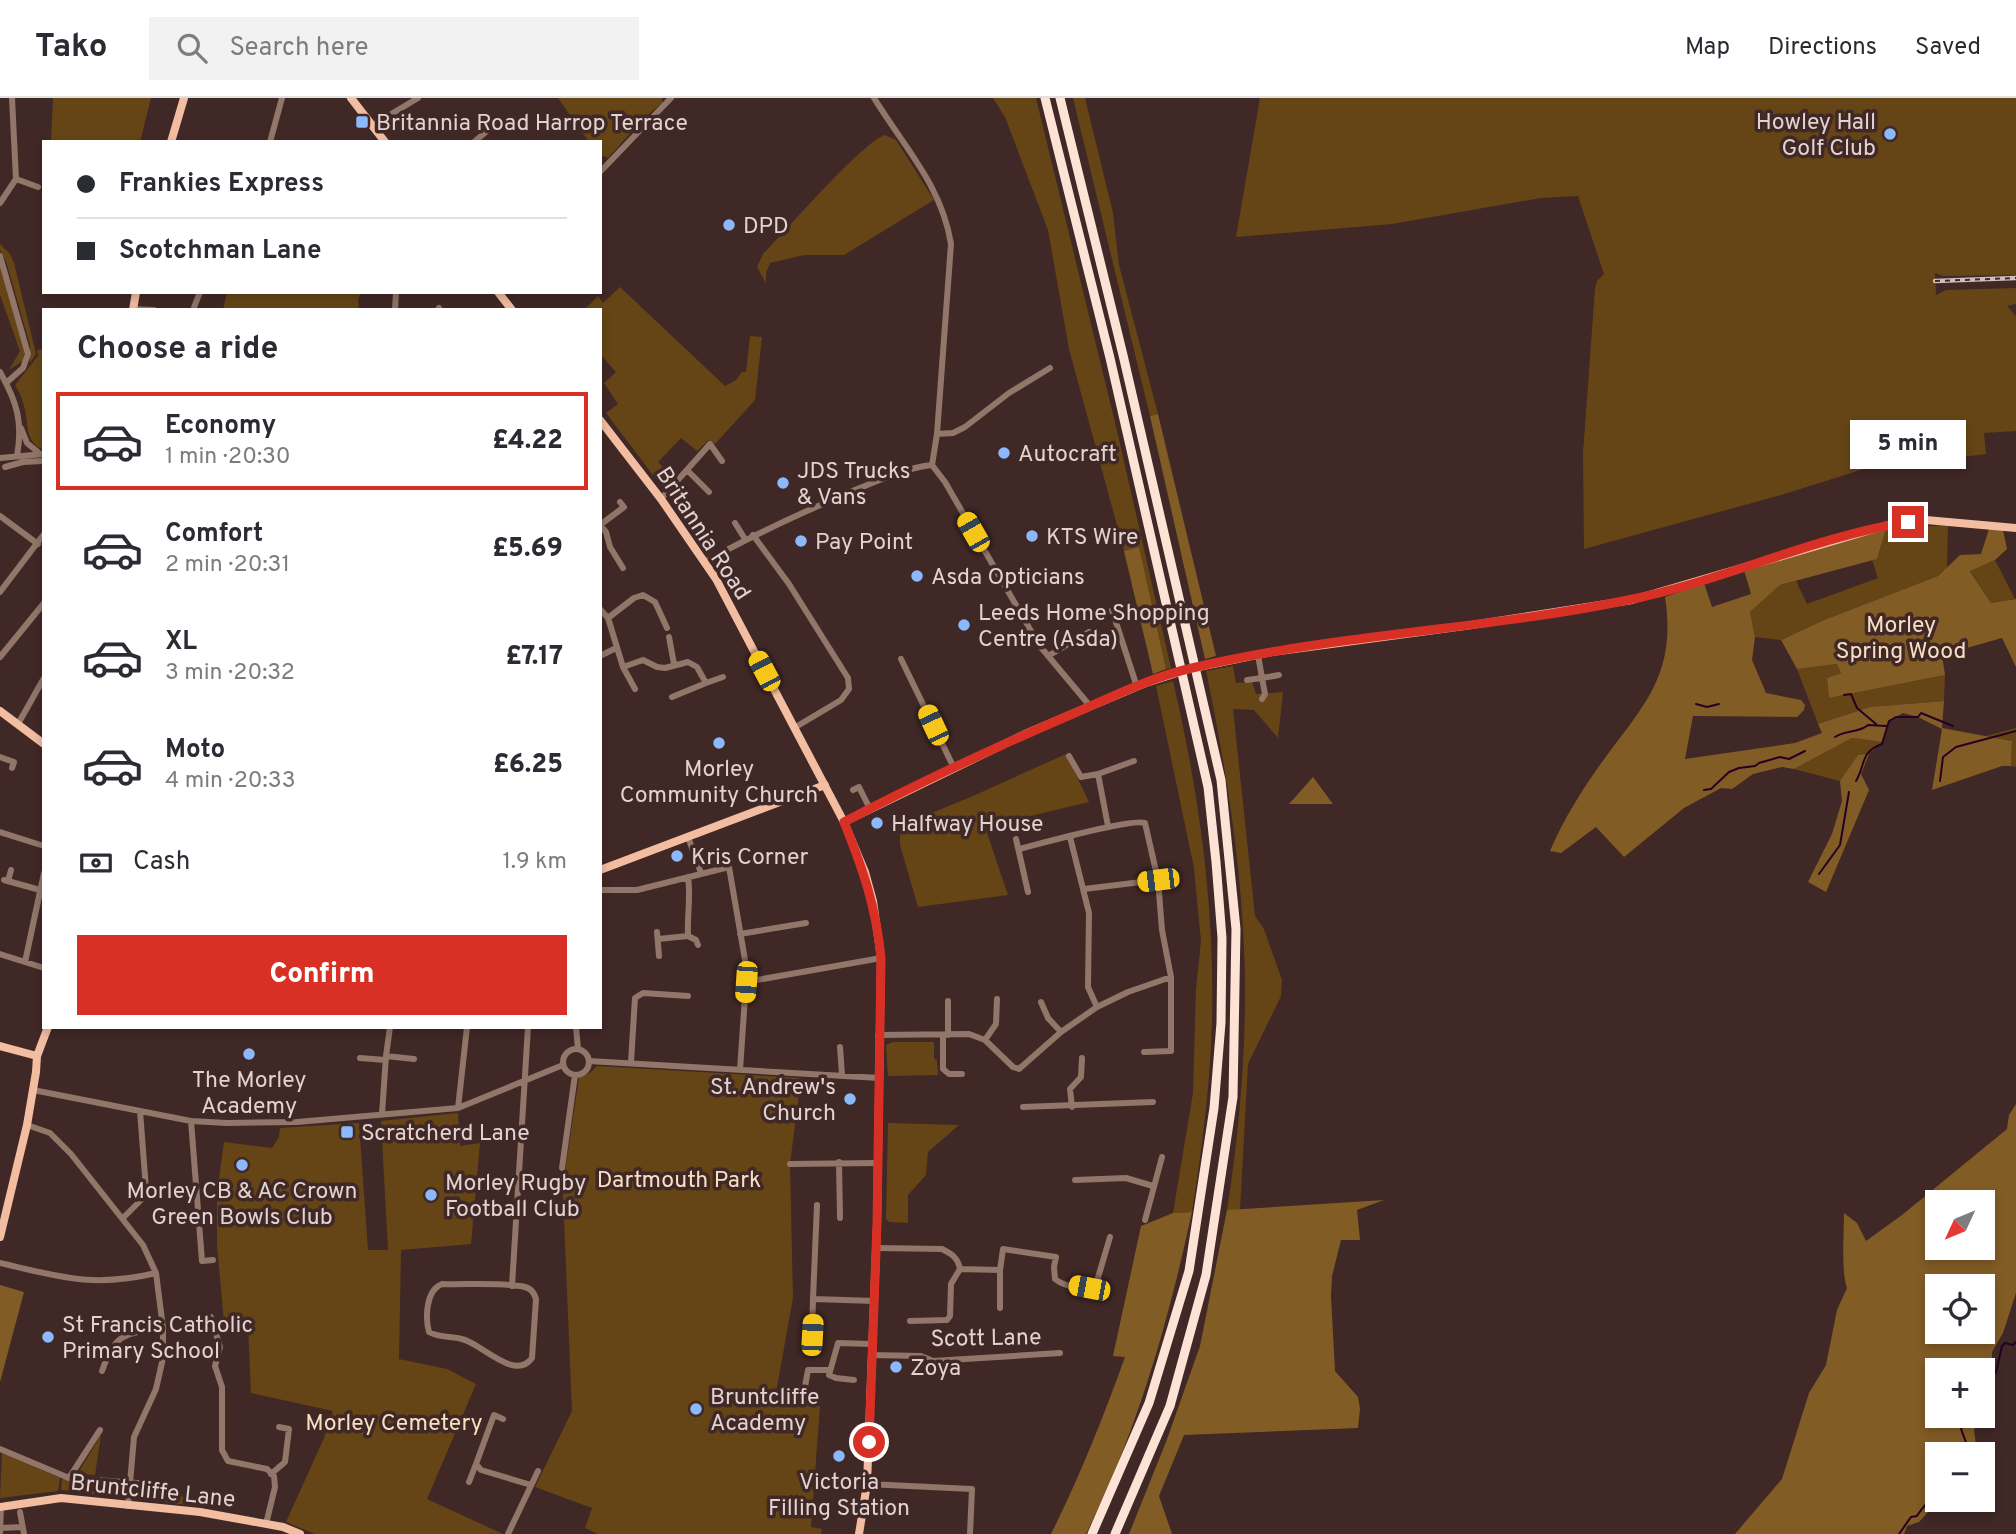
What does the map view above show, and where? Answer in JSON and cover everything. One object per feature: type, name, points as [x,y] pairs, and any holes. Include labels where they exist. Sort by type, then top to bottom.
[{"type":"highway","points":[[1045,98],[1113,372],[1208,787],[1222,938],[1221,1023],[1214,1108],[1189,1271],[1149,1403],[1092,1534]]},
{"type":"highway","points":[[1060,98],[1123,355],[1221,780],[1236,929],[1233,1097],[1206,1275],[1170,1406],[1115,1534]]},
{"type":"main road","points":[[172,140],[184,98]]},
{"type":"main road","points":[[351,98],[373,125]]},
{"type":"main road","points":[[358,98],[383,140]]},
{"type":"main road","points":[[500,294],[510,308]]},
{"type":"main road","name":"Britannia Road","points":[[602,422],[705,562],[844,822],[864,872],[878,922],[881,958],[877,1248],[867,1484],[859,1534]]},
{"type":"main road","points":[[844,822],[1090,706],[1189,668],[1258,655],[1632,600],[1888,525],[1926,520],[2016,528]]},
{"type":"main road","points":[[0,711],[42,742]]},
{"type":"main road","points":[[602,869],[824,785]]},
{"type":"main road","points":[[0,1237],[27,1125],[37,1056],[47,1029]]},
{"type":"main road","points":[[0,1046],[37,1056]]},
{"type":"main road","name":"Bruntcliffe Lane","points":[[1,1507],[61,1499],[200,1512],[266,1524],[300,1534]]},
{"type":"street","points":[[0,203],[16,179],[12,98]]},
{"type":"street","points":[[271,140],[282,98]]},
{"type":"street","points":[[373,125],[418,98]]},
{"type":"street","points":[[602,170],[670,98]]},
{"type":"street","points":[[874,98],[939,198],[948,224],[951,248],[937,434],[932,465],[945,482],[1024,620],[1048,656],[1090,706]]},
{"type":"street","points":[[476,140],[494,125]]},
{"type":"street","points":[[16,179],[38,187]]},
{"type":"street","points":[[0,256],[28,354],[23,368],[6,383]]},
{"type":"street","points":[[937,434],[953,433],[965,427],[1009,393],[1050,368]]},
{"type":"street","points":[[0,372],[19,412],[19,454]]},
{"type":"street","points":[[20,426],[27,443],[42,457]]},
{"type":"street","points":[[602,434],[608,430]]},
{"type":"street","points":[[661,499],[710,444],[722,461]]},
{"type":"street","points":[[5,467],[1,458],[19,454],[27,459],[42,457]]},
{"type":"street","points":[[0,474],[5,467],[42,457]]},
{"type":"street","points":[[705,562],[753,535],[895,474],[932,465]]},
{"type":"street","points":[[687,470],[709,492]]},
{"type":"street","points":[[602,524],[624,507],[620,502]]},
{"type":"street","points":[[0,516],[38,544]]},
{"type":"street","points":[[734,523],[745,539]]},
{"type":"street","points":[[602,527],[623,568]]},
{"type":"street","points":[[753,535],[789,584],[848,678],[849,689],[841,700],[794,728]]},
{"type":"street","points":[[1,588],[42,537]]},
{"type":"street","points":[[608,618],[634,598],[643,595],[655,602],[667,628]]},
{"type":"street","points":[[0,657],[42,605]]},
{"type":"street","points":[[1112,610],[1140,686]]},
{"type":"street","points":[[602,611],[608,618],[615,648],[635,689]]},
{"type":"street","points":[[1048,656],[1089,632]]},
{"type":"street","points":[[669,637],[674,664]]},
{"type":"street","points":[[602,655],[615,648]]},
{"type":"street","points":[[1258,655],[1265,694],[1262,699]]},
{"type":"street","points":[[901,659],[954,768]]},
{"type":"street","points":[[623,667],[643,660],[665,668],[688,662],[700,670],[706,683]]},
{"type":"street","points":[[1247,680],[1279,675]]},
{"type":"street","points":[[672,697],[723,677]]},
{"type":"street","points":[[18,724],[42,682]]},
{"type":"street","points":[[1069,755],[1080,777],[1098,774],[1134,761]]},
{"type":"street","points":[[0,757],[14,762],[12,768]]},
{"type":"street","points":[[1098,774],[1108,826]]},
{"type":"street","points":[[853,790],[859,787],[870,809]]},
{"type":"street","points":[[1019,849],[1108,826],[1139,821],[1145,823],[1158,880],[1162,930],[1171,977],[1171,1052],[1144,1052]]},
{"type":"street","points":[[0,832],[42,845]]},
{"type":"street","points":[[688,837],[701,873]]},
{"type":"street","points":[[1070,837],[1089,913],[1088,987],[1097,1007]]},
{"type":"street","points":[[1016,839],[1028,892]]},
{"type":"street","points":[[602,890],[637,890],[729,867],[745,960],[740,1070]]},
{"type":"street","points":[[11,870],[6,881],[40,890]]},
{"type":"street","points":[[688,877],[691,894],[687,913],[688,936]]},
{"type":"street","points":[[1084,889],[1158,880]]},
{"type":"street","points":[[25,962],[42,882]]},
{"type":"street","points":[[740,934],[806,923]]},
{"type":"street","points":[[659,956],[658,936],[688,936],[696,940],[698,946]]},
{"type":"street","points":[[0,954],[42,967]]},
{"type":"street","points":[[746,982],[881,958]]},
{"type":"street","points":[[878,1035],[969,1034],[985,1040],[1013,1067],[1019,1069],[1061,1032],[1097,1007],[1128,992],[1171,977]]},
{"type":"street","points":[[631,1062],[635,998],[643,993],[688,996]]},
{"type":"street","points":[[985,1040],[996,1024],[997,999]]},
{"type":"street","points":[[948,1001],[943,1069],[949,1074],[962,1074]]},
{"type":"street","points":[[1041,1002],[1048,1018],[1061,1032]]},
{"type":"street","points":[[382,1114],[390,1029]]},
{"type":"street","points":[[457,1108],[467,1029]]},
{"type":"street","points":[[512,1286],[528,1029]]},
{"type":"street","points":[[576,1029],[578,1049]]},
{"type":"street","points":[[840,1047],[842,1075]]},
{"type":"street","points":[[578,1049],[586,1053],[589,1061],[585,1072],[575,1075],[568,1072],[564,1065],[565,1056],[569,1051],[578,1049]]},
{"type":"street","points":[[360,1058],[414,1059]]},
{"type":"street","points":[[1072,1107],[1070,1089],[1082,1077],[1082,1058]]},
{"type":"street","points":[[589,1061],[879,1078]]},
{"type":"street","points":[[33,1090],[191,1121],[297,1122],[457,1108],[564,1065]]},
{"type":"street","points":[[562,1168],[575,1075]]},
{"type":"street","points":[[1023,1107],[1153,1102]]},
{"type":"street","points":[[123,1218],[137,1206],[146,1189],[140,1111]]},
{"type":"street","points":[[191,1121],[202,1261],[214,1260]]},
{"type":"street","points":[[27,1125],[50,1133],[144,1245],[156,1273],[163,1328],[163,1358],[160,1374],[134,1437],[128,1506]]},
{"type":"street","points":[[1145,1220],[1162,1157]]},
{"type":"street","points":[[839,1162],[840,1218]]},
{"type":"street","points":[[790,1164],[878,1163]]},
{"type":"street","points":[[1075,1180],[1126,1178],[1153,1186]]},
{"type":"street","points":[[811,1335],[817,1205]]},
{"type":"street","points":[[1000,1308],[1003,1250],[1056,1257],[1055,1279],[1060,1283],[1089,1288],[1097,1281],[1110,1237]]},
{"type":"street","points":[[877,1248],[942,1249],[952,1253],[960,1269]]},
{"type":"street","points":[[0,1263],[68,1280],[127,1280],[156,1273]]},
{"type":"street","points":[[960,1269],[1000,1270]]},
{"type":"street","points":[[910,1321],[947,1320],[950,1316],[951,1284],[960,1269]]},
{"type":"street","points":[[437,1286],[512,1286],[529,1289],[536,1299],[533,1358],[526,1364],[512,1365],[464,1339],[429,1332],[430,1295],[437,1286]]},
{"type":"street","points":[[813,1299],[875,1301]]},
{"type":"street","points":[[211,1317],[220,1347],[215,1366],[222,1387],[222,1450],[228,1461],[267,1469],[274,1476],[275,1487],[266,1524]]},
{"type":"street","points":[[102,1371],[111,1348],[120,1338],[131,1333],[163,1328]]},
{"type":"street","points":[[854,1380],[829,1376],[838,1343],[872,1344]]},
{"type":"street","name":"Scott Lane","points":[[871,1355],[921,1356],[933,1361],[1060,1353]]},
{"type":"street","points":[[804,1392],[808,1370],[830,1370]]},
{"type":"street","points":[[469,1482],[494,1415],[503,1419]]},
{"type":"street","points":[[271,1474],[285,1462],[292,1430],[279,1427]]},
{"type":"street","name":"Bruntcliffe Lane","points":[[69,1478],[100,1430]]},
{"type":"street","name":"Bruntcliffe Lane","points":[[0,1449],[69,1478],[165,1485]]},
{"type":"street","points":[[476,1464],[481,1469],[531,1485]]},
{"type":"street","points":[[508,1534],[538,1471]]},
{"type":"street","points":[[867,1484],[972,1489],[970,1534]]},
{"type":"street","points":[[1,1507],[1,1530],[23,1531],[20,1512]]},
{"type":"green space","points":[[53,98],[151,98],[140,140],[51,140]]},
{"type":"green space","points":[[558,98],[662,98],[662,103],[644,118],[608,158],[602,156],[602,140],[588,140]]},
{"type":"green space","points":[[993,98],[1036,98],[1118,435],[1171,668],[1166,669],[1139,548],[1124,551],[1069,349],[1048,230],[1005,117]]},
{"type":"green space","points":[[1073,98],[1085,98],[1113,213],[1119,265],[1158,414],[1150,416]]},
{"type":"green space","points":[[1260,98],[2016,98],[2016,275],[1943,276],[1935,273],[1936,295],[1946,290],[2016,288],[2016,304],[2007,306],[2016,316],[2016,431],[1984,433],[1986,454],[1864,469],[1781,495],[1584,549],[1583,453],[1595,289],[1597,281],[1604,274],[1578,196],[1541,198],[1392,224],[1236,237]]},
{"type":"green space","points":[[885,135],[896,140],[934,200],[844,255],[804,255],[770,263],[766,283],[757,267],[763,254],[859,153]]},
{"type":"green space","points":[[0,244],[10,254],[14,263],[36,354],[30,363],[30,345]]},
{"type":"green space","points":[[0,265],[25,349],[24,360],[9,370],[20,351],[0,295]]},
{"type":"green space","points":[[620,287],[725,386],[736,380],[742,372],[746,372],[750,336],[762,337],[755,400],[715,444],[709,440],[697,451],[681,438],[658,462],[674,477],[665,486],[659,483],[606,413],[618,404],[604,383],[616,372],[602,356],[602,308],[586,308],[598,296],[603,303]]},
{"type":"green space","points":[[227,294],[360,294],[359,308],[223,308]]},
{"type":"green space","points":[[42,349],[42,449],[30,437],[23,403],[15,385],[38,356],[37,350]]},
{"type":"green space","points":[[1158,414],[1216,656],[1205,659],[1150,416]]},
{"type":"green space","points":[[1948,525],[1947,568],[1938,576],[1824,620],[1781,640],[1755,637],[1750,612],[1780,585],[1796,581],[1807,604],[1878,578],[1872,560],[1877,559],[1886,529]]},
{"type":"green space","points":[[1886,529],[1877,559],[1780,585],[1750,612],[1755,637],[1752,660],[1766,693],[1801,700],[1805,705],[1804,710],[1797,717],[1693,716],[1685,759],[1795,743],[1822,733],[1818,724],[1870,707],[1944,701],[1942,728],[2012,741],[2011,766],[2002,766],[1932,790],[1942,729],[1903,713],[1889,721],[1883,742],[1852,738],[1794,769],[1782,767],[1753,774],[1732,789],[1721,788],[1684,808],[1624,857],[1596,827],[1561,853],[1550,851],[1580,794],[1654,687],[1666,647],[1665,597],[1704,583],[1712,607],[1751,594],[1744,570]]},
{"type":"green space","name":"Morley Spring Wood","points":[[1989,529],[2003,530],[2007,549],[1995,560],[1970,571],[1991,603],[2016,599],[2016,667],[2002,638],[1942,655],[1945,675],[1829,698],[1827,678],[1841,673],[1837,664],[1797,669],[1781,640],[1824,620],[1938,576],[1960,555],[1981,554]]},
{"type":"green space","points":[[1139,547],[1166,669],[1153,674],[1124,551]]},
{"type":"green space","points":[[1995,560],[2015,599],[1991,603],[1970,570]]},
{"type":"green space","points":[[1837,664],[1841,673],[1827,678],[1829,698],[1945,675],[1944,701],[1870,707],[1818,724],[1797,669]]},
{"type":"green space","points":[[1233,666],[1236,683],[1252,682],[1256,694],[1283,692],[1278,738],[1254,710],[1233,709],[1255,916],[1264,929],[1282,980],[1281,996],[1248,1064],[1240,1210],[1227,1210],[1243,1065],[1244,938],[1233,823],[1206,671]]},
{"type":"green space","points":[[1173,681],[1198,807],[1208,893],[1212,1022],[1207,1094],[1192,1212],[1173,1213],[1193,1093],[1196,989],[1201,941],[1194,868],[1156,686]]},
{"type":"green space","points":[[2016,728],[2016,767],[2011,766],[2012,741],[1986,736]]},
{"type":"green space","points":[[1852,738],[1883,742],[1869,754],[1858,756],[1840,781],[1794,769]]},
{"type":"green space","points":[[1066,754],[1089,802],[985,827],[1008,895],[918,907],[900,845],[900,826]]},
{"type":"green space","points":[[1869,754],[1861,774],[1869,790],[1826,892],[1808,882],[1832,834],[1842,801],[1840,781],[1858,755]]},
{"type":"green space","points":[[1313,777],[1333,804],[1289,804]]},
{"type":"green space","points":[[893,1042],[934,1042],[938,1075],[888,1076],[886,1045]]},
{"type":"green space","name":"Dartmouth Park","points":[[597,1066],[801,1078],[790,1164],[793,1298],[775,1398],[820,1406],[811,1527],[822,1529],[821,1534],[598,1534],[585,1528],[592,1508],[535,1487],[572,1411],[562,1171],[565,1171],[579,1078]]},
{"type":"green space","points":[[2016,1104],[2016,1293],[2003,1333],[1992,1352],[1992,1358],[1925,1358],[1925,1428],[1975,1428],[1976,1442],[1925,1442],[1925,1512],[1928,1512],[1919,1522],[1907,1526],[1904,1534],[1735,1534],[1782,1479],[1809,1393],[1826,1365],[1837,1310],[1847,1288],[1843,1263],[1844,1213],[1857,1223],[1866,1241],[1925,1196],[1925,1260],[1995,1260],[1995,1190],[1933,1190],[2007,1129],[2009,1115]]},
{"type":"green space","name":"Morley Cemetery","points":[[458,1113],[460,1146],[480,1143],[471,1244],[401,1250],[399,1359],[447,1369],[476,1384],[427,1499],[503,1534],[315,1534],[286,1522],[324,1438],[333,1411],[251,1393],[248,1325],[224,1322],[217,1245],[217,1193],[224,1142],[272,1148],[279,1137],[280,1128],[359,1123],[368,1250],[388,1250],[381,1121]]},
{"type":"green space","points":[[888,1123],[959,1125],[928,1152],[926,1175],[908,1195],[908,1223],[889,1222],[886,1219]]},
{"type":"green space","points":[[1384,1200],[1357,1210],[1360,1240],[1341,1240],[1332,1276],[1335,1371],[1358,1397],[1358,1428],[1184,1435],[1159,1496],[1172,1534],[1129,1534],[1166,1442],[1200,1346],[1227,1210]]},
{"type":"green space","points":[[1192,1212],[1149,1376],[1136,1417],[1104,1495],[1086,1534],[1051,1534],[1091,1447],[1125,1357],[1113,1356],[1141,1226],[1173,1213]]},
{"type":"green space","points":[[0,1285],[24,1292],[0,1382]]},
{"type":"green space","points":[[101,1435],[95,1475],[82,1474],[80,1470]]},
{"type":"green space","points":[[2,1453],[60,1478],[58,1491],[0,1498]]},
{"type":"green space","points":[[62,1479],[122,1484],[124,1492],[116,1497],[61,1490]]},
{"type":"green space","points":[[139,1486],[158,1487],[162,1493],[198,1499],[196,1506],[140,1499],[135,1492]]},
{"type":"waterway","points":[[1844,695],[1851,694],[1857,708],[1876,724]]},
{"type":"waterway","points":[[1696,704],[1707,707],[1719,704]]},
{"type":"waterway","points":[[1856,781],[1864,759],[1870,751],[1882,744],[1889,721],[1896,717],[1918,717],[1921,713],[1953,726]]},
{"type":"waterway","points":[[1835,737],[1868,725],[1886,726]]},
{"type":"waterway","points":[[1940,781],[1943,757],[1956,747],[2016,731]]},
{"type":"waterway","points":[[1704,790],[1711,789],[1729,772],[1739,768],[1755,766],[1780,757],[1789,759],[1805,751]]},
{"type":"waterway","points":[[1819,874],[1840,845],[1849,792]]},
{"type":"waterway","points":[[1995,1373],[2002,1346],[2016,1342]]},
{"type":"waterway","points":[[1962,1428],[1966,1442]]},
{"type":"waterway","points":[[1899,1534],[1911,1517],[1917,1516],[1925,1505]]},
{"type":"railway","points":[[1935,281],[2016,278]]},
{"type":"place","name":"Britannia Road Harrop Terrace","points":[[362,122]]},
{"type":"place","name":"Howley Hall Golf Club","points":[[1890,134]]},
{"type":"place","name":"DPD","points":[[729,225]]},
{"type":"place","name":"Autocraft","points":[[1004,453]]},
{"type":"place","name":"JDS Trucks & Vans","points":[[783,483]]},
{"type":"place","name":"KTS Wire","points":[[1032,536]]},
{"type":"place","name":"Pay Point","points":[[801,541]]},
{"type":"place","name":"Asda Opticians","points":[[917,576]]},
{"type":"place","name":"Leeds Home Shopping Centre (Asda)","points":[[964,625]]},
{"type":"place","name":"Morley Community Church","points":[[719,743]]},
{"type":"place","name":"Halfway House","points":[[877,823]]},
{"type":"place","name":"Kris Corner","points":[[677,856]]},
{"type":"place","name":"The Morley Academy","points":[[249,1054]]},
{"type":"place","name":"St. Andrew's Church","points":[[850,1099]]},
{"type":"place","name":"Scratcherd Lane","points":[[347,1132]]},
{"type":"place","name":"Morley CB & AC Crown Green Bowls Club","points":[[242,1165]]},
{"type":"place","name":"Morley Rugby Football Club","points":[[431,1195]]},
{"type":"place","name":"St Francis Catholic Primary School","points":[[48,1337]]},
{"type":"place","name":"Zoya","points":[[896,1367]]},
{"type":"place","name":"Bruntcliffe Academy","points":[[696,1409]]},
{"type":"place","name":"Victoria Filling Station","points":[[839,1456]]},
{"type":"route","points":[[869,1442],[877,1224],[881,958],[873,901],[844,822],[1025,734],[1189,668],[1272,652],[1632,600],[1838,538],[1908,522]]}]
